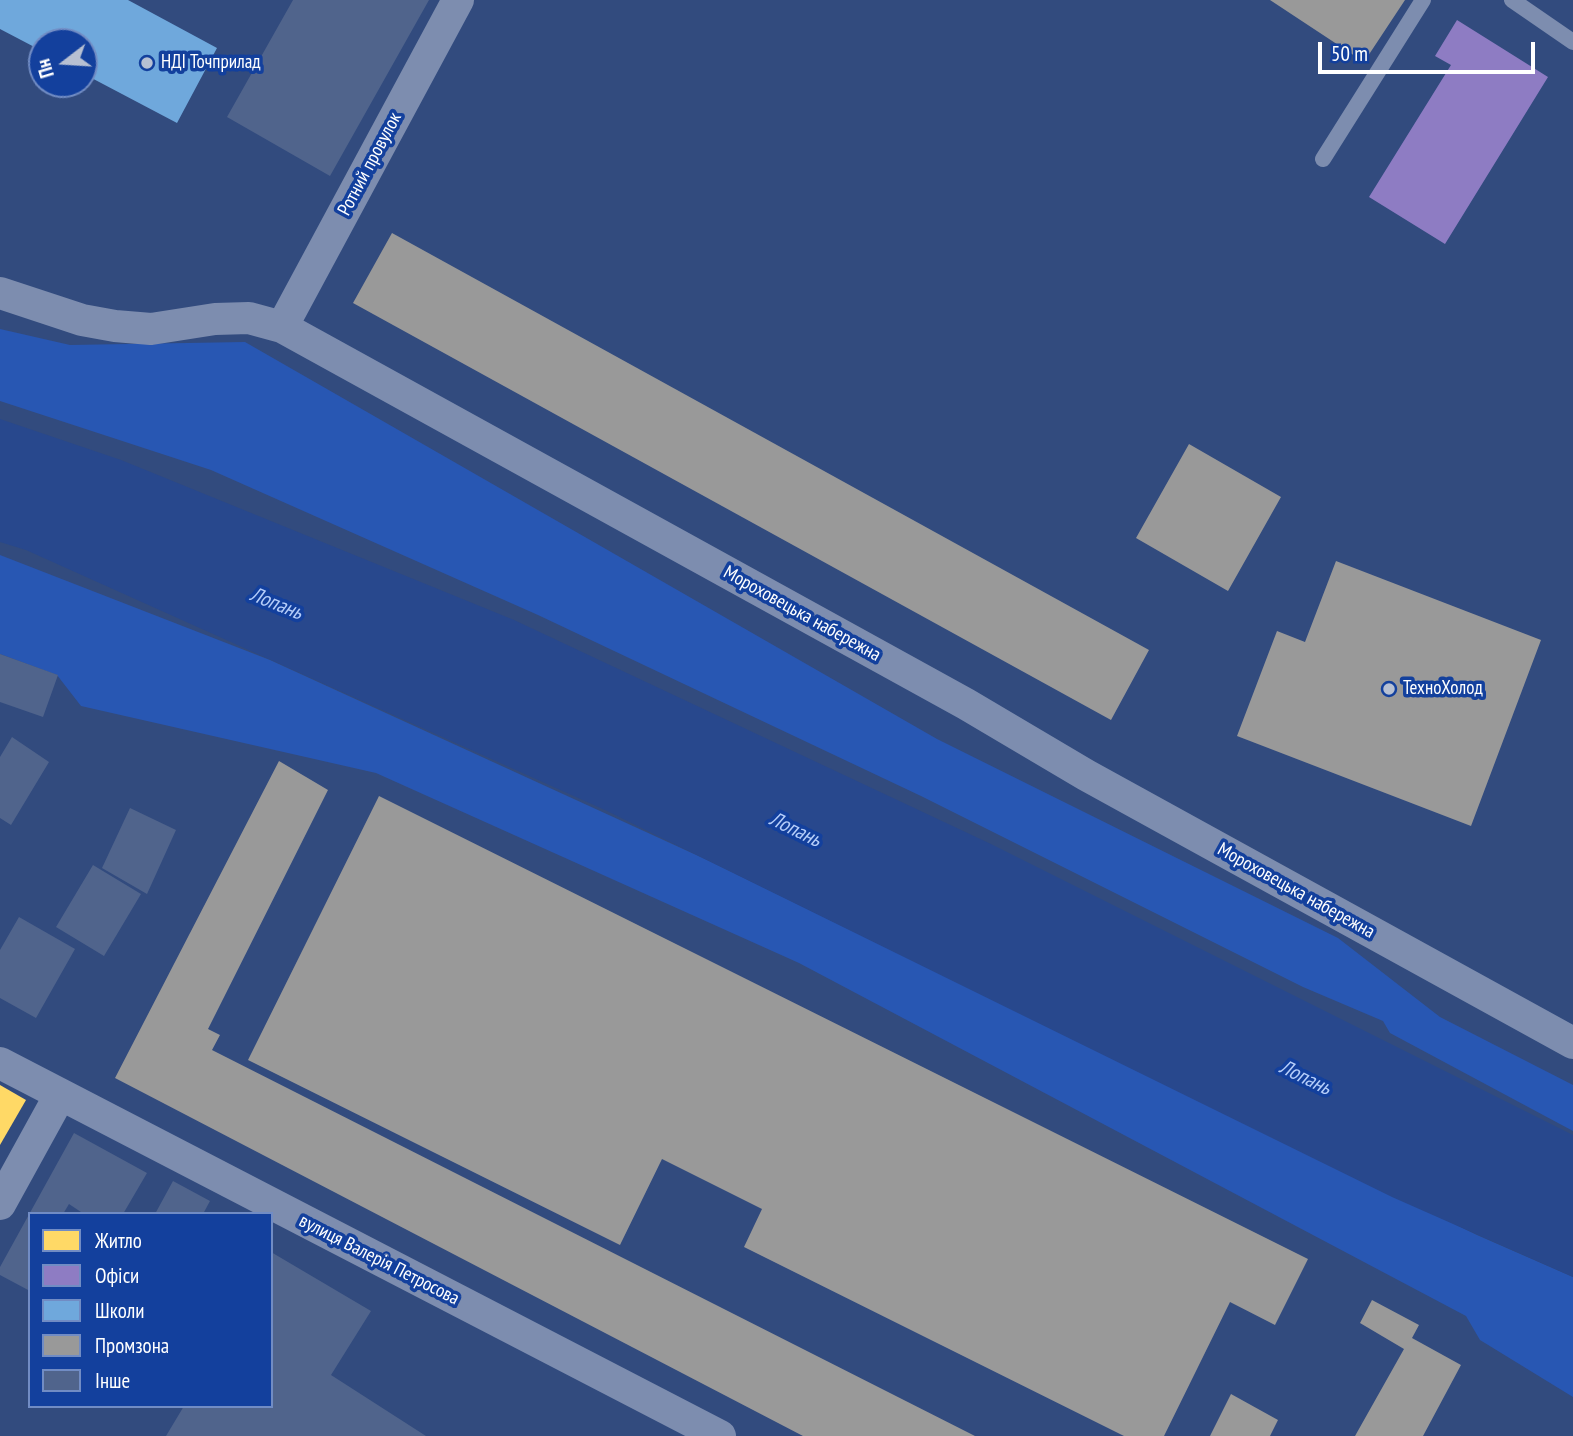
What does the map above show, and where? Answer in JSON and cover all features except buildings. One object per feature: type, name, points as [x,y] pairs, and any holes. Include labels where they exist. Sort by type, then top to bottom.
[{"type":"street","name":"Ротний провулок","points":[[282,327],[458,0]]},
{"type":"street","name":"Мороховецька набережна","points":[[0,293],[82,320],[115,326],[151,328],[215,319],[249,318],[282,327],[1573,1043]]},
{"type":"street","name":"вулиця Валерія Петросова","points":[[0,1063],[720,1436]]},
{"type":"street","points":[[0,1204],[60,1095]]},
{"type":"lane","points":[[1322,159],[1423,0]]},
{"type":"lane","points":[[1512,0],[1573,42]]},
{"type":"shaded area","points":[[0,329],[70,345],[245,342],[937,739],[1338,938],[1440,1017],[1573,1085],[1573,1131],[1390,1033],[1383,1021],[1303,987],[921,796],[538,615],[211,470],[0,401]]},
{"type":"shaded area","points":[[0,555],[270,660],[705,859],[1477,1235],[1573,1277],[1573,1397],[1480,1340],[1466,1316],[799,963],[376,773],[81,706],[57,675],[0,654]]},
{"type":"water","name":"Лопань","points":[[0,419],[121,460],[514,620],[993,845],[1573,1135],[1573,1277],[1392,1197],[605,810],[26,550],[0,542]]},
{"type":"place","name":"НДІ Точприлад","points":[[147,63]]},
{"type":"place","name":"ТехноХолод","points":[[1389,689]]}]
